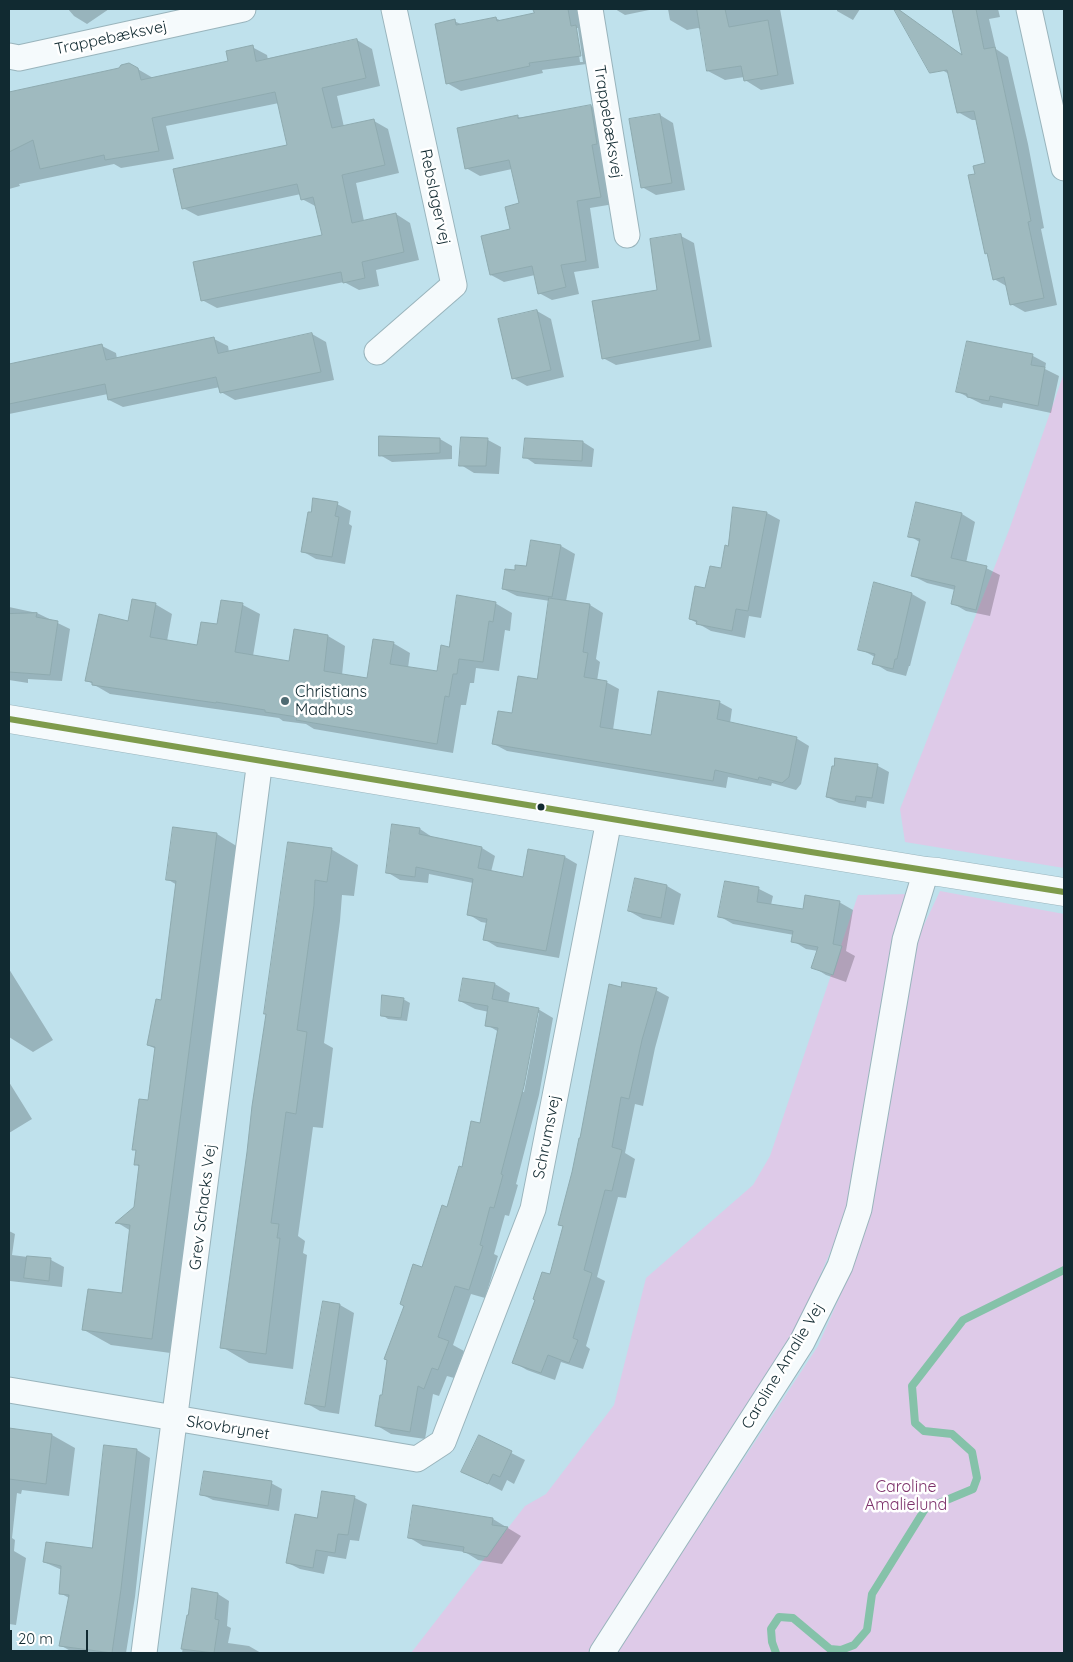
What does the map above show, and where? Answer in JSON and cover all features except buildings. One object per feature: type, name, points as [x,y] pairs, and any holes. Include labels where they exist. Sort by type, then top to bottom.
[{"type":"street","name":"Trappebæksvej","points":[[9,56],[19,58],[243,9]]},
{"type":"street","name":"Rebslagervej","points":[[377,352],[454,285],[394,9]]},
{"type":"street","name":"Trappebæksvej","points":[[590,9],[627,235]]},
{"type":"street","points":[[1029,9],[1064,168]]},
{"type":"street","points":[[9,719],[609,820],[1064,892]]},
{"type":"street","name":"Grev Schacks Vej","points":[[144,1653],[176,1419],[260,760]]},
{"type":"street","name":"Schrumsvej","points":[[443,1442],[533,1209],[609,820]]},
{"type":"street","name":"Caroline Amalie Vej","points":[[602,1653],[802,1342],[840,1266],[859,1209],[905,940],[926,871]]},
{"type":"street","name":"Skovbrynet","points":[[9,1390],[417,1459],[443,1442]]},
{"type":"green space","points":[[1064,373],[1064,868],[905,842],[900,809],[1009,530]]},
{"type":"green space","name":"Caroline Amalielund","points":[[940,891],[1064,914],[1064,1653],[616,1653],[818,1346],[854,1264],[914,946]]},
{"type":"green space","points":[[911,894],[850,1207],[794,1335],[591,1653],[411,1653],[525,1506],[546,1494],[614,1405],[646,1278],[753,1185],[770,1156],[858,895]]},
{"type":"waterway","points":[[776,1653],[772,1642],[771,1629],[779,1617],[793,1618],[830,1649],[841,1650],[854,1645],[867,1630],[872,1594],[925,1509],[973,1489],[977,1478],[972,1452],[952,1434],[924,1431],[915,1423],[912,1386],[963,1320],[1064,1270]]},
{"type":"transit line","points":[[9,719],[1064,892]]},
{"type":"place","name":"Christians Madhus","points":[[285,701]]}]
